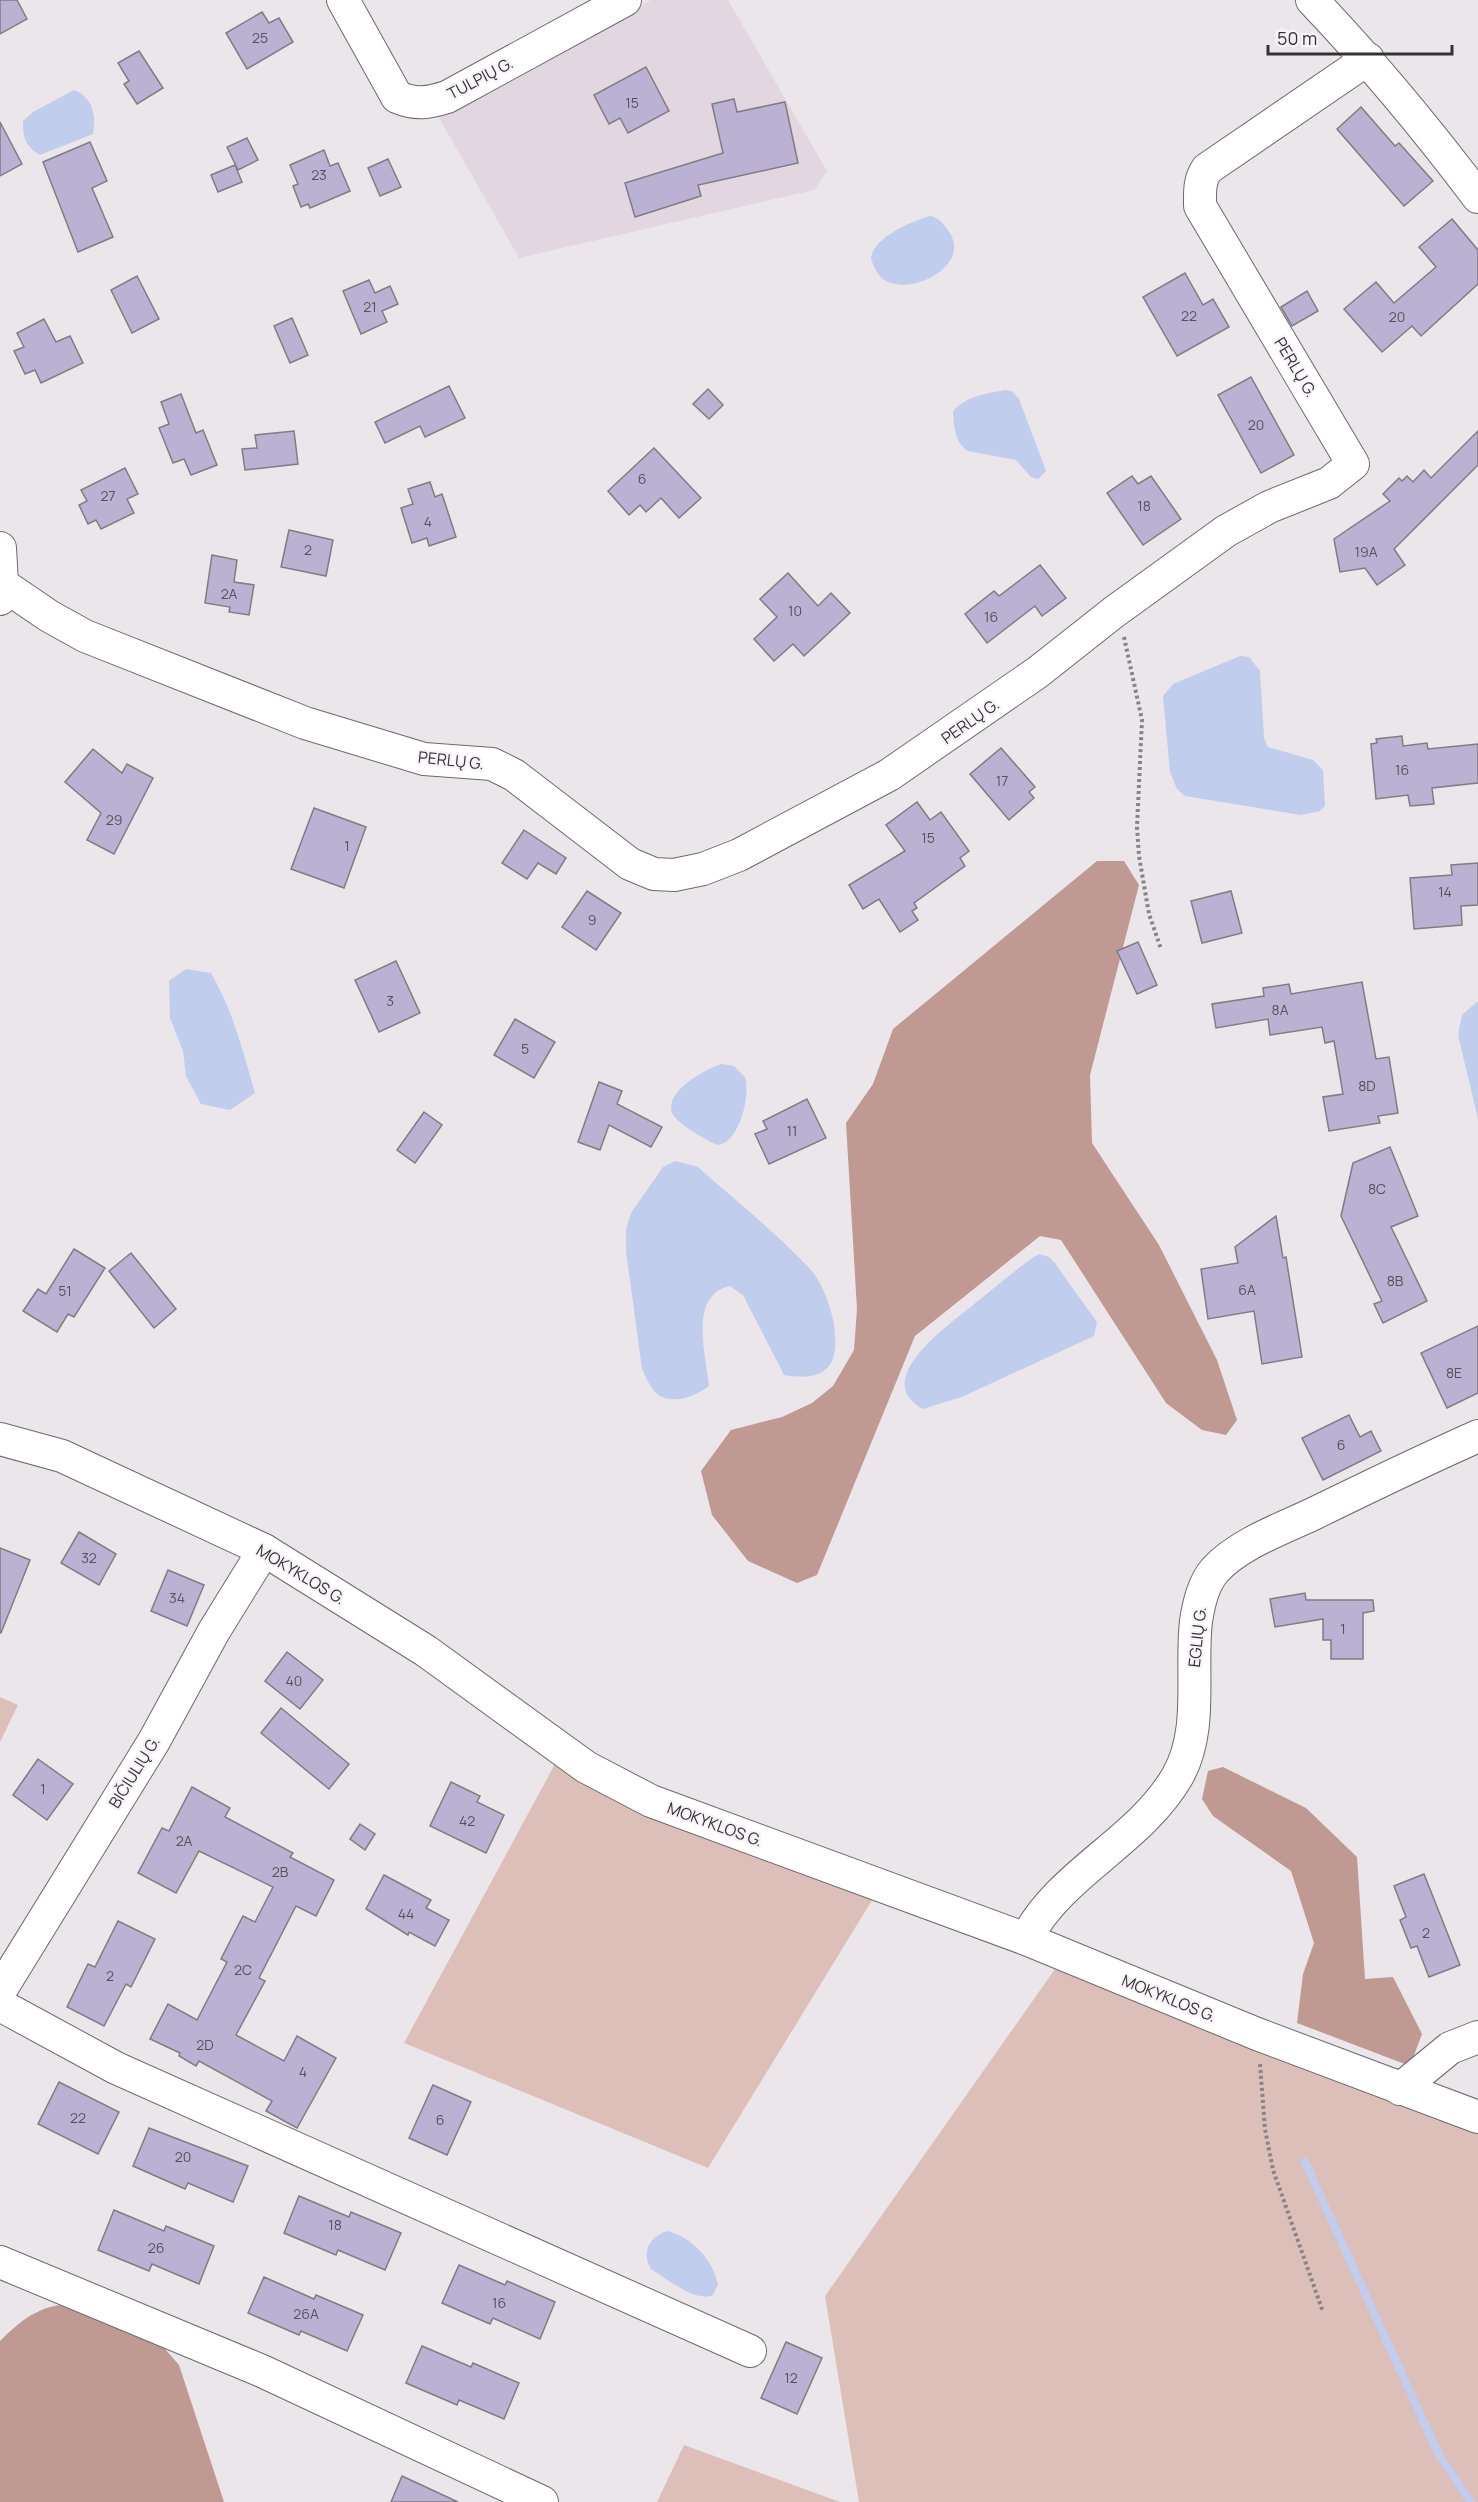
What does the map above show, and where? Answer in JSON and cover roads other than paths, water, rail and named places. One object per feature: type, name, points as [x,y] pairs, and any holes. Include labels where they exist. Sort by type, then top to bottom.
[{"type":"street","name":"TULPIŲ G.","points":[[343,0],[397,97],[412,103],[429,103],[447,97],[625,0]]},
{"type":"street","points":[[1312,0],[1368,59],[1423,124],[1478,197]]},
{"type":"street","name":"PERLŲ G.","points":[[1,591],[85,636],[305,723],[424,759],[492,764],[514,775],[630,864],[654,874],[674,875],[703,869],[739,855],[890,775],[1038,672],[1114,612],[1226,531],[1269,507],[1329,483],[1353,464],[1200,206],[1200,190],[1202,177],[1207,169],[1368,59]]},
{"type":"street","points":[[0,548],[1,591]]},
{"type":"street","name":"EGLIŲ G.","points":[[1026,1939],[1046,1906],[1139,1825],[1162,1800],[1178,1775],[1190,1741],[1194,1716],[1196,1620],[1202,1592],[1214,1571],[1234,1554],[1286,1527],[1478,1436]]},
{"type":"street","name":"MOKYKLOS G.","points":[[0,1439],[62,1456],[264,1550],[426,1651],[586,1767],[651,1801],[1026,1939],[1257,2034],[1478,2117]]},
{"type":"street","name":"BIČIULIŲ G.","points":[[0,1991],[154,1741],[214,1631],[264,1550]]},
{"type":"street","points":[[0,2005],[116,2068],[750,2351]]},
{"type":"street","points":[[1400,2089],[1450,2048],[1478,2037]]},
{"type":"street","points":[[0,2262],[262,2371],[542,2502]]},
{"type":"water","points":[[74,90],[85,97],[92,108],[93,134],[40,155],[26,141],[23,121],[33,112]]},
{"type":"water","points":[[929,216],[941,222],[954,242],[953,254],[947,265],[937,274],[911,284],[898,285],[883,279],[871,259],[878,244],[912,222]]},
{"type":"water","points":[[1012,391],[1019,399],[1046,471],[1038,479],[1031,477],[1016,460],[968,451],[957,438],[953,411],[958,406],[983,394]]},
{"type":"water","points":[[1240,656],[1249,657],[1260,671],[1264,738],[1268,747],[1313,760],[1323,770],[1325,806],[1320,811],[1301,815],[1185,796],[1177,789],[1170,772],[1163,696],[1173,684]]},
{"type":"water","points":[[186,969],[211,973],[219,987],[242,1047],[255,1093],[230,1110],[201,1104],[186,1076],[183,1051],[170,1018],[169,981]]},
{"type":"water","points":[[1478,1001],[1478,1119],[1458,1035],[1462,1015]]},
{"type":"water","points":[[721,1064],[734,1066],[745,1077],[746,1095],[742,1117],[732,1136],[718,1145],[679,1122],[672,1113],[671,1105],[674,1097],[688,1082]]},
{"type":"water","points":[[675,1161],[698,1167],[785,1243],[811,1270],[828,1301],[834,1326],[835,1351],[832,1361],[823,1371],[804,1377],[784,1375],[743,1295],[730,1286],[717,1292],[709,1301],[704,1313],[703,1343],[709,1386],[692,1396],[679,1399],[660,1396],[651,1387],[642,1369],[626,1251],[626,1229],[631,1213],[663,1167]]},
{"type":"water","points":[[1039,1254],[1049,1257],[1054,1262],[1097,1322],[1094,1336],[964,1396],[923,1409],[909,1397],[905,1383],[909,1368],[919,1353],[948,1325]]},
{"type":"water","points":[[667,2231],[684,2238],[700,2250],[706,2258],[718,2284],[713,2295],[706,2297],[689,2293],[651,2269],[647,2257],[648,2246],[656,2237]]},
{"type":"waterway","points":[[1305,2162],[1439,2455],[1471,2502]]}]
